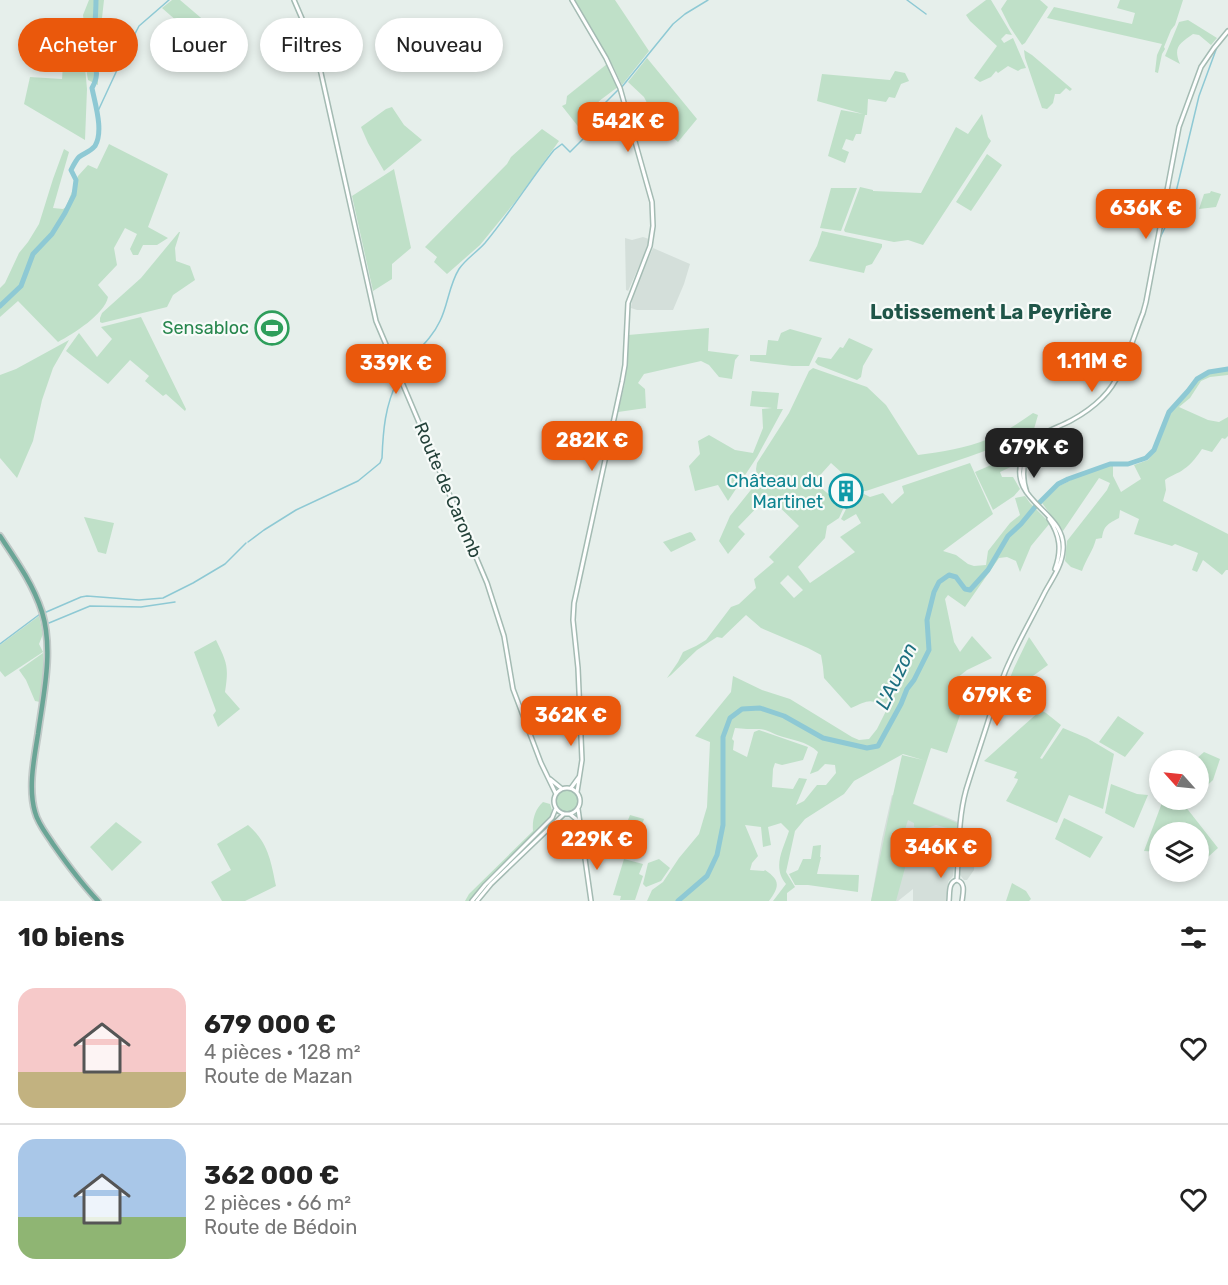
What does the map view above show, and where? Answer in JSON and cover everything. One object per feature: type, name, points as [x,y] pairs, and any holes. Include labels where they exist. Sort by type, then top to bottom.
[{"type":"main road","name":"Route de Caromb","points":[[294,0],[312,42],[321,73],[376,321],[489,588],[504,636],[513,689],[531,739],[556,794]]},
{"type":"main road","points":[[572,0],[606,58],[620,88],[650,192],[653,217],[650,246],[628,303],[622,382],[573,609],[582,750],[577,792],[581,802],[578,809],[591,901]]},
{"type":"main road","points":[[957,880],[962,811],[966,790],[1007,668],[1062,558],[1063,542],[1056,524],[1029,497],[1024,482],[1024,462],[1036,441],[1081,415],[1101,400],[1114,383],[1129,350],[1146,302],[1179,127],[1201,67],[1228,31]]},
{"type":"main road","points":[[0,536],[31,587],[45,625],[47,670],[34,758],[35,810],[40,825],[67,865],[98,901]]},
{"type":"main road","points":[[571,788],[581,772]]},
{"type":"main road","points":[[546,773],[562,789]]},
{"type":"main road","points":[[474,901],[485,885],[552,818],[556,808],[554,800],[556,794],[562,789],[571,788],[577,792]]},
{"type":"main road","points":[[556,808],[564,814],[570,814],[578,809]]},
{"type":"main road","points":[[474,901],[564,814]]},
{"type":"main road","points":[[570,814],[576,819],[581,830]]},
{"type":"main road","points":[[949,901],[950,885],[957,880]]},
{"type":"main road","points":[[957,880],[963,885],[962,901]]},
{"type":"shaded area","points":[[643,237],[649,239],[628,291],[626,290],[625,238],[632,240]]},
{"type":"shaded area","points":[[653,248],[690,264],[673,310],[631,308],[640,278]]},
{"type":"shaded area","points":[[892,795],[958,822],[953,876],[948,882],[947,901],[913,901],[913,889],[898,901],[871,901]]},
{"type":"shaded area","points":[[962,830],[973,832],[976,837],[974,870],[967,880],[960,875]]},
{"type":"green space","points":[[89,0],[104,0],[102,18],[83,18]]},
{"type":"green space","points":[[172,0],[180,0],[201,18],[173,18],[162,8]]},
{"type":"green space","points":[[574,0],[615,0],[649,51],[622,85],[613,66]]},
{"type":"green space","points":[[986,0],[991,0],[1012,35],[1006,34],[1001,39],[1004,43],[1013,38],[1026,68],[1018,71],[1008,66],[980,82],[974,78],[997,46],[966,15]]},
{"type":"green space","points":[[1007,0],[1040,0],[1048,7],[1022,45],[1001,9]]},
{"type":"green space","points":[[1120,0],[1183,0],[1175,25],[1164,47],[1158,73],[1155,72],[1157,55],[1162,44],[1047,18],[1054,7],[1132,24],[1135,13],[1117,8]]},
{"type":"green space","points":[[1188,20],[1217,38],[1211,45],[1199,35],[1193,34],[1177,50],[1180,64],[1165,56],[1179,22]]},
{"type":"green space","points":[[1024,50],[1072,89],[1070,91],[1066,88],[1060,94],[1055,94],[1053,103],[1047,109],[1042,108]]},
{"type":"green space","points":[[647,58],[697,119],[678,142],[656,121],[644,97],[628,82]]},
{"type":"green space","points":[[607,64],[618,87],[604,97],[591,111],[584,134],[562,106],[566,104],[567,96]]},
{"type":"green space","points":[[895,71],[905,73],[909,81],[901,84],[895,98],[889,97],[886,102],[868,99],[867,115],[865,115],[861,134],[856,134],[853,141],[846,139],[842,149],[849,152],[845,163],[828,156],[841,110],[863,114],[817,101],[822,74],[890,80]]},
{"type":"green space","points":[[62,72],[85,72],[85,140],[24,104],[30,77],[62,79]]},
{"type":"green space","points":[[87,72],[98,72],[98,85],[88,80]]},
{"type":"green space","points":[[392,107],[404,125],[422,140],[384,171],[361,127]]},
{"type":"green space","points":[[982,114],[991,141],[923,245],[908,240],[894,242],[845,232],[860,187],[873,191],[921,193],[956,127],[968,134]]},
{"type":"green space","points":[[542,129],[559,141],[515,202],[480,245],[447,274],[434,262],[437,257],[425,247],[507,164],[511,157]]},
{"type":"green space","points":[[109,144],[168,174],[148,227],[168,238],[157,245],[143,245],[138,255],[133,255],[130,249],[137,234],[125,228],[114,248],[117,265],[98,285],[108,297],[106,303],[88,323],[58,342],[18,301],[0,317],[0,288],[5,283],[19,253],[39,224],[64,149],[69,152],[53,208],[66,207],[78,176],[88,165],[97,169]]},
{"type":"green space","points":[[987,154],[1002,165],[971,211],[956,202]]},
{"type":"green space","points":[[394,169],[411,248],[392,264],[392,279],[373,291],[352,196]]},
{"type":"green space","points":[[831,188],[857,188],[841,231],[820,228]]},
{"type":"green space","points":[[1211,191],[1221,194],[1216,207],[1199,209],[1204,194]]},
{"type":"green space","points":[[822,231],[882,244],[882,247],[872,264],[866,266],[864,273],[809,261]]},
{"type":"green space","points":[[179,232],[175,248],[176,261],[190,266],[195,280],[173,295],[167,307],[100,322],[102,313],[141,278]]},
{"type":"green space","points":[[141,317],[185,411],[166,394],[163,396],[145,381],[149,376],[130,360],[108,384],[66,351],[79,333],[97,357],[112,339],[101,327]]},
{"type":"green space","points":[[709,328],[708,351],[739,355],[735,360],[732,379],[719,377],[709,365],[701,361],[644,374],[638,383],[645,389],[646,408],[618,412],[625,383],[628,335]]},
{"type":"green space","points":[[790,329],[822,338],[809,366],[750,361],[750,355],[766,355],[768,340],[778,341],[781,333]]},
{"type":"green space","points":[[849,338],[873,349],[863,366],[861,377],[857,380],[815,362],[818,357],[831,359],[840,347],[843,348]]},
{"type":"green space","points":[[69,340],[53,368],[42,400],[33,441],[17,478],[0,458],[0,375],[16,369]]},
{"type":"green space","points":[[813,368],[867,387],[886,405],[918,455],[980,442],[1006,431],[1033,413],[1038,415],[1034,429],[1029,435],[866,491],[862,491],[831,463],[814,482],[844,507],[839,518],[827,526],[825,538],[798,567],[810,583],[855,552],[840,537],[861,523],[856,514],[844,521],[841,519],[847,507],[854,505],[864,494],[870,497],[883,493],[892,504],[904,493],[902,486],[970,463],[993,514],[943,551],[956,555],[974,566],[986,565],[988,551],[1010,523],[1020,515],[1015,498],[1025,496],[1050,523],[1031,546],[1020,572],[1016,561],[1007,557],[999,558],[965,607],[948,595],[945,599],[954,642],[960,652],[972,636],[992,658],[967,670],[957,678],[952,705],[962,709],[947,753],[931,748],[913,804],[957,823],[954,862],[942,859],[951,829],[936,825],[927,828],[927,832],[914,827],[914,823],[908,820],[899,848],[908,857],[896,901],[871,901],[902,755],[923,760],[903,754],[854,781],[844,794],[805,819],[795,831],[786,872],[795,887],[787,893],[787,901],[773,901],[786,884],[779,865],[789,831],[781,823],[768,827],[771,845],[763,847],[761,827],[745,825],[758,856],[750,870],[765,870],[776,880],[777,887],[769,901],[647,901],[652,890],[663,882],[699,834],[707,807],[710,742],[695,736],[731,692],[733,676],[762,690],[790,699],[859,740],[869,739],[886,711],[877,703],[870,701],[851,708],[824,678],[821,655],[761,628],[746,615],[722,638],[717,637],[697,650],[667,678],[683,652],[706,640],[731,607],[739,604],[756,588],[754,579],[774,562],[769,557],[799,526],[768,496],[738,527],[745,534],[728,554],[719,541],[730,516],[758,481],[757,463],[789,413],[809,371]],"holes":[[[788,575],[803,590],[794,598],[780,583]],[[735,728],[764,730],[804,743],[818,752],[810,774],[818,771],[825,764],[835,765],[836,773],[826,785],[817,785],[804,801],[796,805],[807,779],[799,778],[793,789],[772,787],[773,769],[775,763],[782,765],[803,760],[808,747],[759,730],[754,732],[747,757],[733,750],[734,741],[732,739]]]},
{"type":"green space","points":[[1228,370],[1228,375],[1210,377],[1201,381],[1190,398],[1179,407],[1208,420],[1219,422],[1228,417],[1228,436],[1225,439],[1222,438],[1212,452],[1202,449],[1187,467],[1165,480],[1166,490],[1163,501],[1228,534],[1228,570],[1222,575],[1203,560],[1197,572],[1192,570],[1198,553],[1175,544],[1172,546],[1134,534],[1139,519],[1120,510],[1119,518],[1107,525],[1102,538],[1096,539],[1082,571],[1071,567],[1065,561],[1067,541],[1110,483],[1099,478],[1063,531],[1042,503],[1059,486],[1110,465],[1113,466],[1113,476],[1121,492],[1141,479],[1134,465],[1148,460],[1155,451],[1170,412],[1198,380],[1209,374]]},
{"type":"green space","points":[[752,391],[779,393],[777,409],[783,409],[757,457],[728,501],[718,485],[695,491],[689,466],[700,454],[698,441],[709,435],[735,450],[753,453],[763,428],[762,409],[772,408],[750,406]]},
{"type":"green space","points":[[1017,452],[1017,464],[1000,472],[1002,477],[1013,477],[1020,489],[1014,496],[993,510],[975,472],[1005,459],[1008,454]]},
{"type":"green space","points":[[84,517],[114,523],[106,554],[98,552]]},
{"type":"green space","points":[[690,532],[696,540],[671,552],[663,542]]},
{"type":"green space","points":[[39,616],[43,634],[39,644],[43,652],[5,677],[0,671],[0,645]]},
{"type":"green space","points":[[1029,637],[1048,665],[1004,697],[1014,668]]},
{"type":"green space","points":[[216,640],[226,665],[225,692],[240,709],[218,727],[213,715],[216,711],[194,652]]},
{"type":"green space","points":[[43,653],[44,673],[40,702],[35,701],[19,670]]},
{"type":"green space","points":[[1041,710],[1061,725],[1040,758],[1042,759],[1063,728],[1087,738],[1114,754],[1103,809],[1069,795],[1057,823],[1006,801],[1017,782],[1018,779],[1014,778],[1017,772],[984,761]]},
{"type":"green space","points":[[1118,716],[1144,733],[1125,757],[1099,742]]},
{"type":"green space","points":[[1209,754],[1220,759],[1213,780],[1209,784]]},
{"type":"green space","points":[[1111,784],[1137,794],[1148,795],[1134,828],[1105,813]]},
{"type":"green space","points":[[567,790],[575,793],[578,801],[575,809],[567,812],[559,809],[556,801],[559,793]]},
{"type":"green space","points":[[543,802],[550,804],[552,810],[550,818],[489,877],[469,901],[465,901],[469,894],[533,831],[535,815]]},
{"type":"green space","points":[[1159,810],[1188,810],[1198,822],[1155,822]]},
{"type":"green space","points":[[630,815],[644,819],[631,856],[610,849],[615,832],[623,829]]},
{"type":"green space","points":[[1064,818],[1103,837],[1090,858],[1055,839]]},
{"type":"green space","points":[[116,822],[142,842],[112,871],[90,847]]},
{"type":"green space","points":[[248,825],[264,845],[276,886],[245,901],[222,901],[211,882],[231,870],[217,844]]},
{"type":"green space","points":[[1209,837],[1218,848],[1209,856]]},
{"type":"green space","points":[[1149,838],[1149,851],[1144,851]]},
{"type":"green space","points":[[821,845],[817,874],[859,875],[858,892],[795,885],[789,874],[798,870],[803,859],[811,859],[813,846]]},
{"type":"green space","points":[[624,859],[643,864],[639,874],[643,876],[635,900],[620,900],[621,896],[613,895]]},
{"type":"green space","points":[[659,859],[670,868],[661,881],[646,887],[643,884],[648,863]]},
{"type":"green space","points":[[1012,883],[1026,891],[1031,899],[1029,901],[1006,901]]},
{"type":"waterway","points":[[0,306],[21,286],[33,254],[52,234],[65,213],[74,195],[76,180],[71,170],[78,158],[93,148],[98,140],[98,117],[92,88],[96,77],[93,55],[96,0]]},
{"type":"waterway","points":[[98,111],[139,26],[169,0]]},
{"type":"waterway","points":[[621,88],[673,24],[708,0]]},
{"type":"waterway","points":[[907,0],[926,14]]},
{"type":"waterway","points":[[1160,238],[1170,217],[1199,96],[1217,47]]},
{"type":"waterway","points":[[399,371],[436,328],[443,315],[453,282],[462,265],[494,232],[554,150],[562,144],[570,152],[587,135],[598,110],[618,90]]},
{"type":"waterway","name":"L'Auzon","points":[[678,901],[707,876],[717,855],[723,825],[723,737],[730,718],[742,709],[760,708],[784,716],[823,738],[867,748],[878,746],[929,650],[927,620],[939,582],[949,575],[956,577],[965,589],[970,590],[988,570],[1008,536],[1058,484],[1110,464],[1128,464],[1146,458],[1154,450],[1169,412],[1197,379],[1209,372],[1228,369]]},
{"type":"waterway","points":[[248,542],[296,510],[358,481],[380,463],[387,409],[398,380],[396,373]]},
{"type":"waterway","points":[[44,613],[87,596],[139,600],[163,598],[225,564],[246,543]]},
{"type":"waterway","points":[[49,623],[90,606],[141,607],[175,602]]},
{"type":"waterway","points":[[0,644],[40,614]]},
{"type":"place","name":"Sensabloc","points":[[272,328]]},
{"type":"place","name":"Château du Martinet","points":[[846,491]]},
{"type":"district","name":"Lotissement La Peyrière","points":[[991,312]]}]
